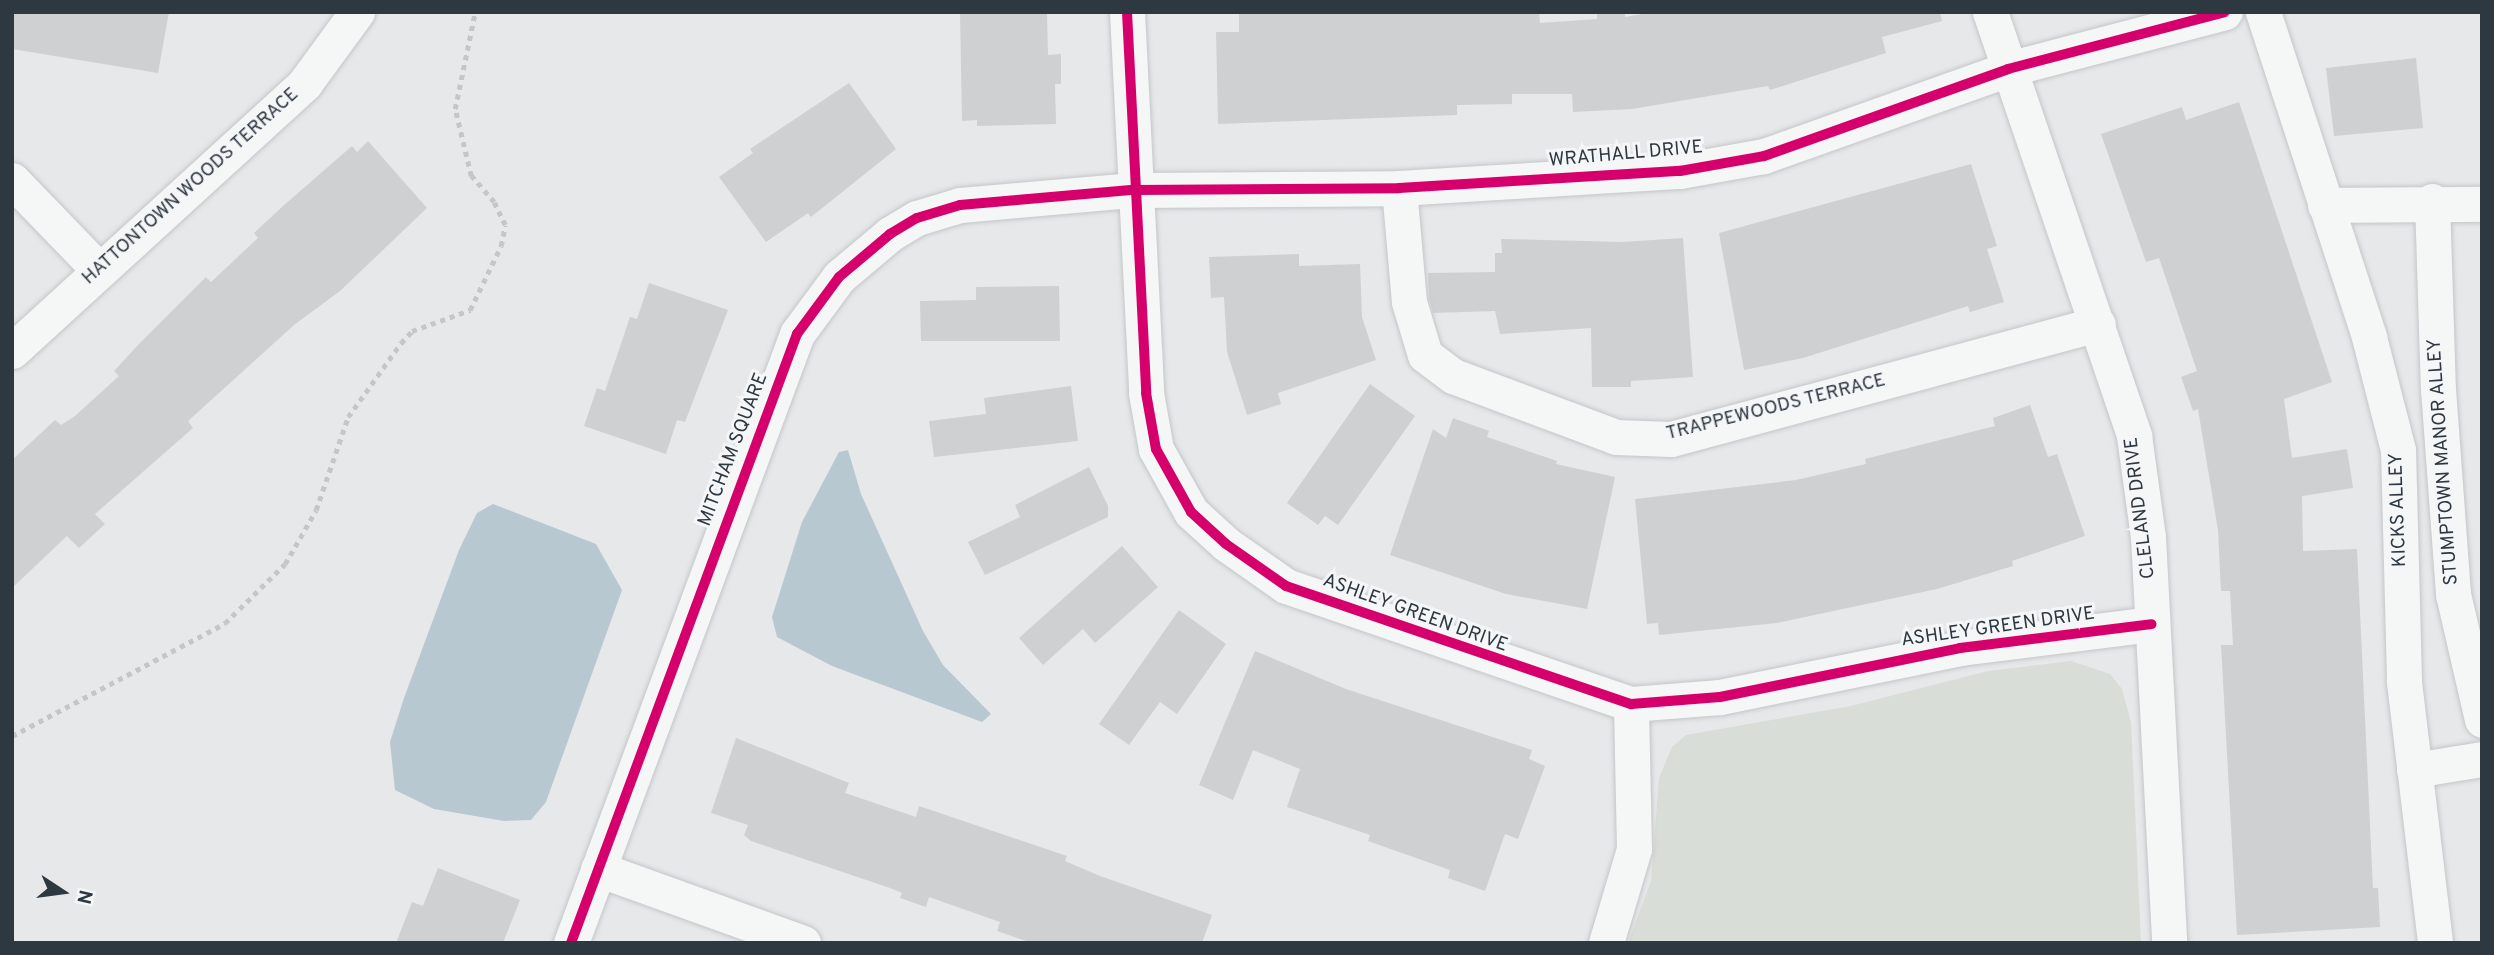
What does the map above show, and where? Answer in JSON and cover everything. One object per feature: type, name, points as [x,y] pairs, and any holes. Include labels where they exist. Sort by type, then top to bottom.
[{"type":"street","name":"HATTONTOWN WOODS TERRACE","points":[[12,351],[305,83],[356,12]]},
{"type":"street","name":"ASHLEY GREEN DRIVE","points":[[1126,12],[1133,190],[1146,393],[1156,449],[1191,512],[1226,544],[1286,586],[1631,705],[1720,698],[1960,648],[2152,624]]},
{"type":"street","name":"CLELAND DRIVE","points":[[1990,12],[2134,436],[2148,537],[2169,943]]},
{"type":"street","name":"WRATHALL DRIVE","points":[[1133,190],[1399,188],[1680,171],[1764,156],[2008,69],[2225,12]]},
{"type":"street","name":"KICKS ALLEY","points":[[2263,12],[2369,337],[2398,450],[2404,682],[2435,943]]},
{"type":"street","points":[[12,180],[99,270]]},
{"type":"street","name":"TRAPPEWOODS TERRACE","points":[[1399,188],[1409,302],[1425,355],[1453,376],[1616,437],[1671,439],[2098,324]]},
{"type":"street","name":"MITCHAM SQUARE","points":[[571,943],[797,334],[839,277],[890,234],[960,205],[1133,190]]},
{"type":"street","points":[[2325,205],[2432,201],[2482,204]]},
{"type":"street","name":"STUMPTOWN MANOR ALLEY","points":[[2432,201],[2438,389],[2452,594],[2482,720]]},
{"type":"street","points":[[1606,943],[1634,849],[1631,705]]},
{"type":"street","points":[[2414,770],[2482,759]]},
{"type":"street","points":[[598,869],[803,943]]},
{"type":"path","points":[[12,736],[225,623],[285,564],[316,510],[348,417],[401,343],[412,331],[470,310],[501,246],[505,225],[494,202],[471,176],[455,109],[475,12]]},
{"type":"shaded area","points":[[848,450],[861,494],[923,631],[943,665],[991,714],[982,722],[832,666],[777,637],[772,617],[802,522],[839,452]]},
{"type":"shaded area","points":[[493,504],[596,544],[622,590],[546,802],[531,820],[504,821],[434,809],[395,790],[390,742],[404,698],[459,550],[477,513]]},
{"type":"shaded area","points":[[2071,661],[2110,674],[2122,689],[2131,722],[2141,943],[1628,943],[1651,881],[1659,778],[1672,747],[1686,735],[1851,706],[1988,671]]},
{"type":"building","points":[[12,12],[169,12],[158,73],[12,49]]},
{"type":"building","points":[[960,12],[1047,12],[1048,55],[1061,54],[1061,84],[1055,84],[1056,124],[977,126],[977,120],[962,121]]},
{"type":"building","points":[[1239,12],[1539,12],[1540,23],[1597,19],[1597,12],[1625,12],[1625,17],[1654,12],[1940,12],[1942,21],[1882,37],[1886,53],[1770,90],[1768,86],[1632,109],[1573,112],[1572,94],[1512,94],[1512,104],[1457,105],[1457,115],[1218,124],[1216,32],[1239,32]]},
{"type":"building","points":[[2416,58],[2423,128],[2334,136],[2326,68]]},
{"type":"building","points":[[849,83],[896,149],[811,217],[808,213],[766,242],[719,177],[753,153],[750,149]]},
{"type":"building","points":[[2239,102],[2332,382],[2284,399],[2292,458],[2347,449],[2353,488],[2302,496],[2303,551],[2357,549],[2373,888],[2378,888],[2380,927],[2237,935],[2221,645],[2233,645],[2230,591],[2221,591],[2218,530],[2198,409],[2193,411],[2181,377],[2197,371],[2159,258],[2146,262],[2101,134],[2182,107],[2186,120]]},
{"type":"building","points":[[368,141],[427,208],[340,291],[294,325],[188,421],[193,428],[95,514],[105,524],[79,548],[67,536],[12,588],[12,460],[55,420],[61,425],[75,416],[119,376],[114,371],[206,277],[211,282],[258,238],[254,233],[283,206],[352,146],[357,152]]},
{"type":"building","points":[[1971,164],[1997,246],[1987,249],[2004,302],[1970,312],[1968,306],[1803,358],[1744,370],[1719,233]]},
{"type":"building","points":[[1683,238],[1693,377],[1631,381],[1631,387],[1592,387],[1591,328],[1500,334],[1495,311],[1433,313],[1429,298],[1428,273],[1495,272],[1495,253],[1502,253],[1501,239],[1623,242]]},
{"type":"building","points":[[1299,254],[1299,266],[1360,264],[1362,317],[1376,360],[1278,393],[1281,404],[1247,415],[1227,352],[1224,297],[1211,298],[1209,257]]},
{"type":"building","points":[[649,283],[728,310],[685,422],[677,420],[666,454],[584,426],[597,388],[605,391],[630,317],[637,319]]},
{"type":"building","points":[[1059,286],[1060,341],[921,341],[920,301],[976,300],[976,287]]},
{"type":"building","points":[[1370,384],[1415,416],[1338,525],[1325,516],[1318,525],[1287,503]]},
{"type":"building","points":[[1071,386],[1078,441],[934,457],[929,421],[986,414],[984,398]]},
{"type":"building","points":[[2030,405],[2048,457],[2057,454],[2085,536],[2012,561],[2013,566],[1937,589],[1777,623],[1659,635],[1658,623],[1647,624],[1635,499],[1796,480],[1866,464],[1865,459],[1995,426],[1993,418]]},
{"type":"building","points":[[1453,418],[1489,431],[1487,437],[1557,461],[1556,464],[1615,477],[1587,609],[1506,594],[1390,555],[1433,429],[1446,438]]},
{"type":"building","points":[[1089,467],[1108,506],[1108,517],[985,575],[968,542],[1020,517],[1015,505]]},
{"type":"building","points":[[1122,546],[1158,587],[1095,643],[1083,629],[1043,665],[1019,638]]},
{"type":"building","points":[[1179,610],[1226,644],[1177,714],[1160,702],[1129,745],[1099,724]]},
{"type":"building","points":[[1255,651],[1346,689],[1532,750],[1529,759],[1545,766],[1518,839],[1505,834],[1485,891],[1448,878],[1450,870],[1368,841],[1370,835],[1287,807],[1300,769],[1253,750],[1233,800],[1199,785]]},
{"type":"building","points":[[736,738],[849,783],[845,793],[916,817],[919,806],[1067,856],[1065,861],[1100,876],[1212,915],[1202,943],[1032,943],[997,931],[1000,922],[929,897],[926,907],[900,898],[902,893],[890,888],[751,841],[744,835],[748,825],[711,813]]},
{"type":"building","points":[[438,868],[520,900],[503,943],[396,943],[412,902],[423,906]]},
{"type":"cycle path","points":[[1127,12],[1146,393],[1156,449],[1191,512],[1226,544],[1286,586],[1631,704],[1720,697],[1960,648],[2152,624]]},
{"type":"cycle path","points":[[571,943],[797,334],[839,277],[890,234],[917,218],[960,205],[1133,190],[1399,188],[1680,171],[1764,156],[2008,69],[2225,12]]}]
